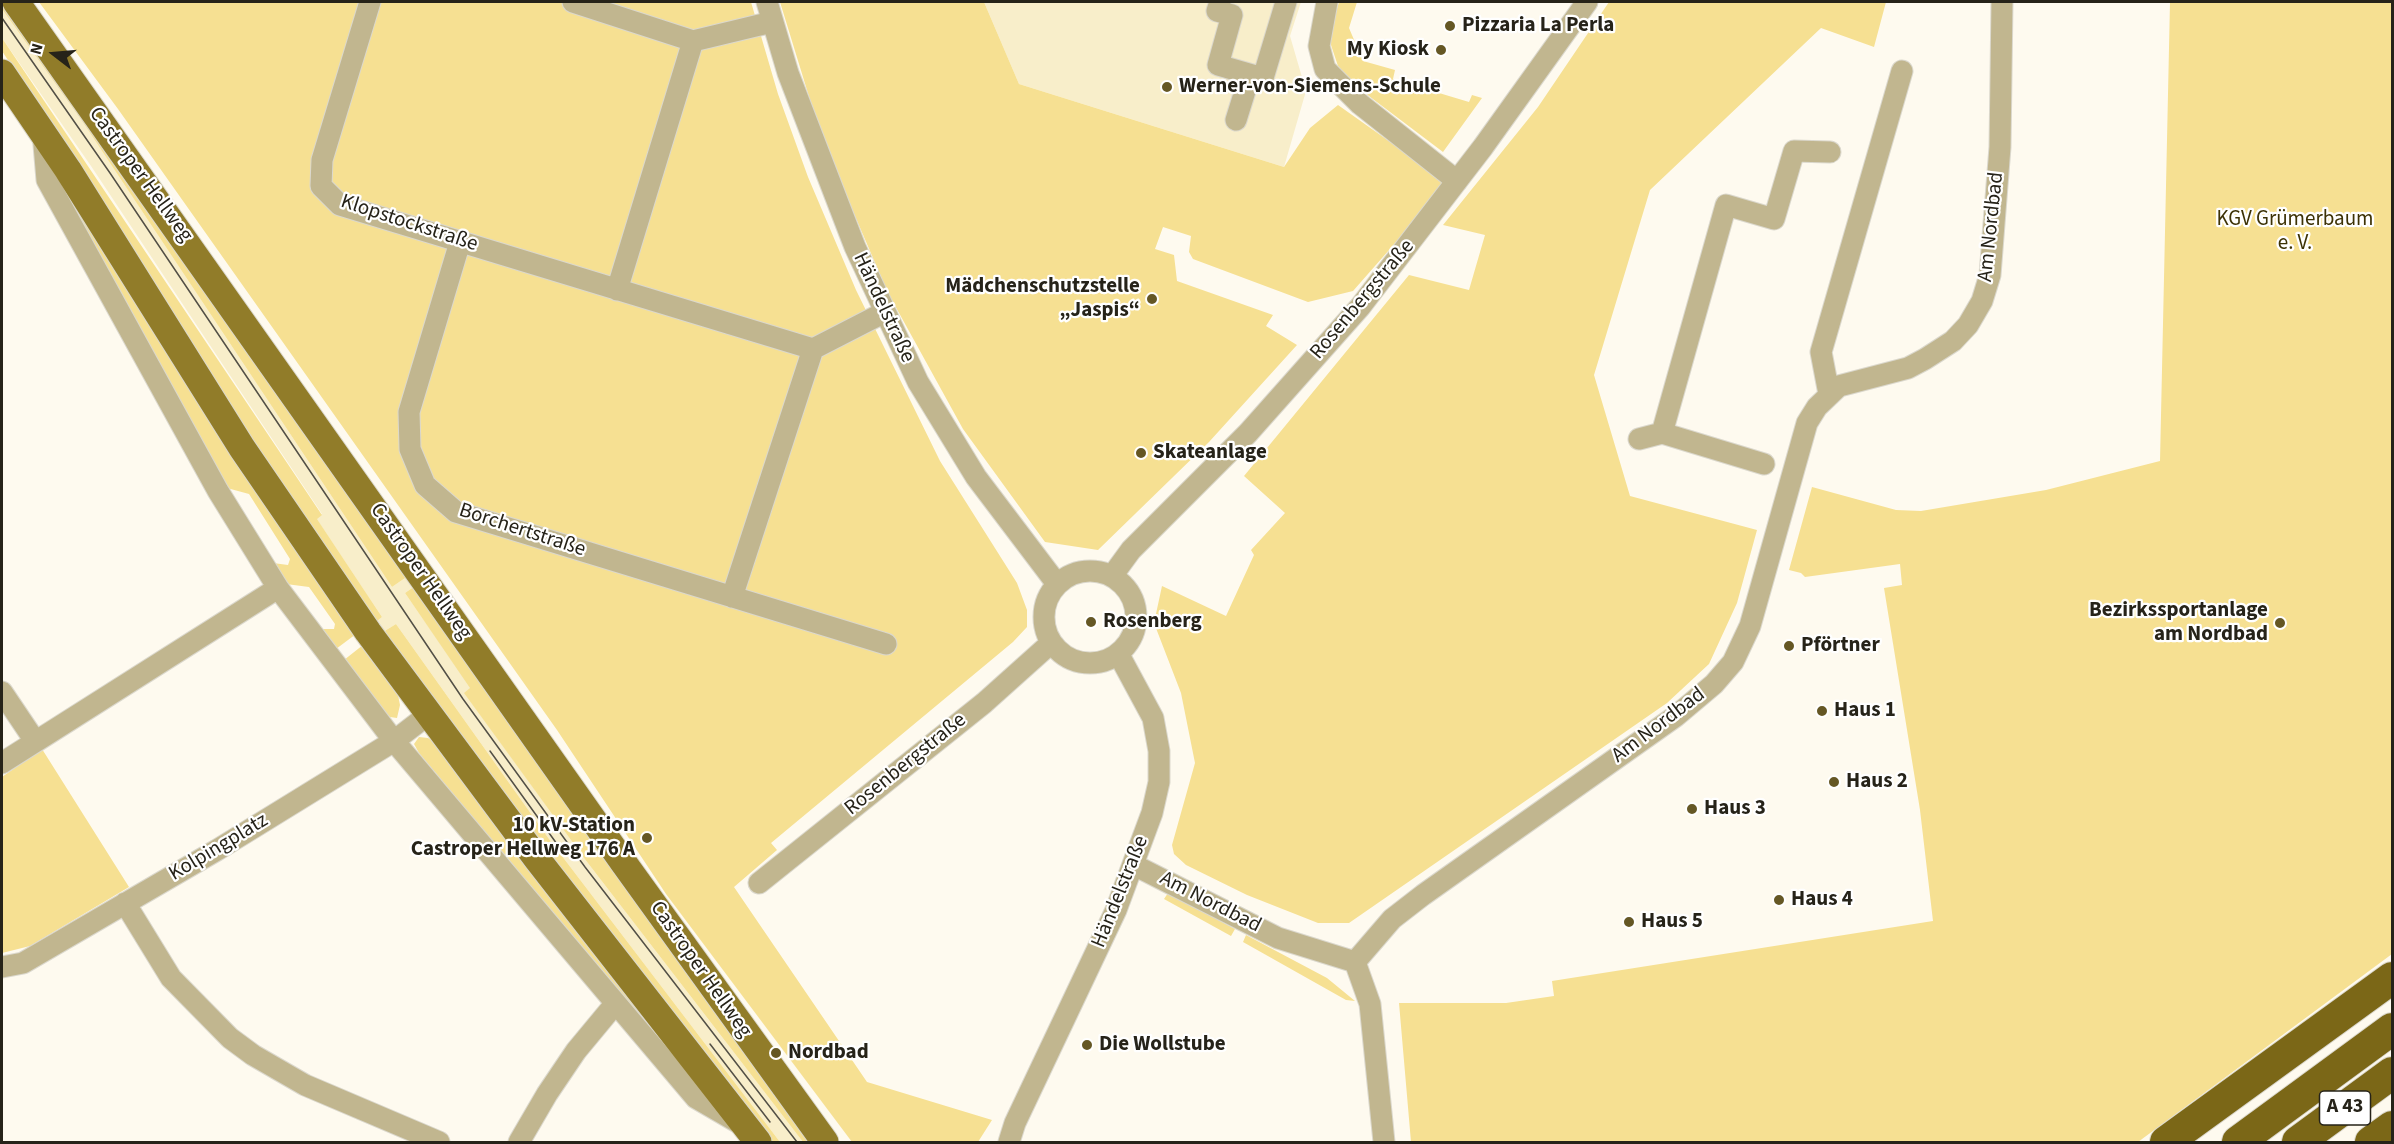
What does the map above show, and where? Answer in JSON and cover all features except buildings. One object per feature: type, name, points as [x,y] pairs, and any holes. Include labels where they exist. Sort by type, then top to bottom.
[{"type":"highway","points":[[2166,1143],[2392,978]]},
{"type":"highway","points":[[2331,1073],[2378,1021],[2392,1009]]},
{"type":"highway","name":"A 43","points":[[2238,1143],[2392,1029]]},
{"type":"highway","name":"A 43","points":[[2298,1143],[2392,1073]]},
{"type":"highway","points":[[2371,1143],[2392,1126]]},
{"type":"main road","name":"Castroper Hellweg","points":[[16,2],[616,853],[825,1143]]},
{"type":"main road","points":[[2,73],[43,132],[293,525],[429,714],[752,1135]]},
{"type":"street","name":"Klopstockstraße","points":[[370,2],[322,160],[321,186],[340,205],[813,349]]},
{"type":"street","points":[[573,2],[693,41],[769,12]]},
{"type":"street","points":[[1220,2],[1217,11],[1232,15],[1218,65],[1263,78],[1286,2]]},
{"type":"street","points":[[1327,2],[1319,46],[1325,69],[1360,104],[1457,181]]},
{"type":"street","name":"Rosenbergstraße","points":[[1112,576],[1131,550],[1248,433],[1359,307],[1457,181],[1587,2]]},
{"type":"street","name":"Am Nordbad","points":[[1134,865],[1278,938],[1355,962],[1392,919],[1415,901],[1676,716],[1714,684],[1733,662],[1757,606],[1807,423],[1817,407],[1829,394],[1852,381],[1908,368],[1925,359],[1953,341],[1968,325],[1982,301],[1990,275],[2000,147],[2002,2]]},
{"type":"street","name":"Händelstraße","points":[[769,12],[788,73],[855,247],[918,382],[963,458],[1057,584]]},
{"type":"street","points":[[616,290],[693,41]]},
{"type":"street","points":[[1829,394],[1821,352],[1902,71]]},
{"type":"street","points":[[1236,120],[1250,75]]},
{"type":"street","points":[[43,132],[47,180],[218,491],[278,588],[394,741],[696,1098],[752,1135]]},
{"type":"street","points":[[1662,433],[1726,205],[1774,219],[1794,151],[1830,152]]},
{"type":"street","name":"Borchertstraße","points":[[460,242],[409,412],[410,449],[425,485],[456,512],[886,644]]},
{"type":"street","points":[[732,597],[813,349],[885,312]]},
{"type":"street","points":[[1639,439],[1662,433],[1764,464]]},
{"type":"street","points":[[1083,571],[1098,571],[1112,576],[1130,593],[1137,616],[1132,638],[1119,655],[1101,663],[1082,664],[1064,657],[1051,643],[1044,628],[1044,612],[1048,597],[1057,584],[1083,571]]},
{"type":"street","points":[[2,763],[278,588]]},
{"type":"street","name":"Rosenbergstraße","points":[[759,883],[984,703],[1051,643]]},
{"type":"street","name":"Händelstraße","points":[[1000,1143],[1012,1133],[1097,953],[1134,865],[1152,813],[1159,782],[1159,751],[1153,718],[1119,655]]},
{"type":"street","points":[[2,692],[34,741]]},
{"type":"street","name":"Kolpingplatz","points":[[2,967],[23,963],[125,903],[394,741],[429,714]]},
{"type":"street","points":[[125,903],[171,978],[230,1038],[253,1055],[305,1085],[439,1143]]},
{"type":"street","points":[[1355,962],[1370,1004],[1384,1143]]},
{"type":"street","points":[[519,1143],[571,1060],[615,1004]]},
{"type":"shaded area","name":"Werner-von-Siemens-Schule","points":[[984,2],[1301,2],[1290,36],[1306,91],[1284,167],[1019,84]]},
{"type":"shaded area","points":[[2,9],[82,121],[392,587],[408,576],[415,586],[405,593],[471,688],[465,693],[584,858],[803,1142],[780,1142],[549,839],[396,624],[383,632],[376,622],[382,617],[316,518],[322,514],[91,166],[2,38]]},
{"type":"green space","points":[[2,2],[408,576],[392,587],[82,121],[2,9]]},
{"type":"green space","points":[[39,2],[751,2],[778,94],[808,177],[856,290],[940,461],[1017,583],[1027,610],[1027,627],[1013,642],[771,843],[777,850],[734,887],[867,1082],[992,1120],[978,1142],[852,1142],[666,894],[557,730],[118,109]]},
{"type":"green space","points":[[780,2],[984,2],[1019,84],[1284,167],[1310,128],[1338,105],[1448,183],[1353,291],[1308,302],[1193,259],[1189,252],[1191,236],[1163,227],[1155,249],[1174,255],[1177,281],[1273,315],[1266,326],[1297,345],[1209,442],[1098,550],[1045,542],[963,429],[888,293],[822,139]]},
{"type":"green space","points":[[1339,2],[1357,2],[1349,28],[1363,61],[1395,70],[1393,79],[1469,102],[1472,95],[1482,98],[1443,152],[1353,84],[1338,66],[1331,45],[1331,29]]},
{"type":"green space","points":[[1609,2],[1886,2],[1874,47],[1821,28],[1650,190],[1594,375],[1630,496],[1757,530],[1737,603],[1709,664],[1667,703],[1349,923],[1318,923],[1247,895],[1186,865],[1174,854],[1172,845],[1195,763],[1181,693],[1154,623],[1162,586],[1226,616],[1254,555],[1251,550],[1285,513],[1244,476],[1409,275],[1469,290],[1485,235],[1443,225],[1538,107]]},
{"type":"green space","name":"KGV Grümerbaum e. V.","points":[[2170,2],[2392,2],[2392,954],[2138,1142],[1411,1142],[1399,1003],[1506,1003],[1554,996],[1552,981],[1933,921],[1920,810],[1884,588],[1902,585],[1900,564],[1805,577],[1801,573],[1789,570],[1812,487],[1896,510],[1921,511],[2046,490],[2160,461]]},
{"type":"green space","points":[[2,38],[322,515],[317,519],[382,617],[376,622],[287,493],[152,280],[2,51]]},
{"type":"green space","points":[[56,172],[356,634],[336,649],[321,629],[334,629],[335,624],[309,587],[286,584],[273,563],[288,565],[290,559],[249,494],[227,488],[54,177]]},
{"type":"green space","points":[[415,586],[809,1142],[803,1142],[584,858],[464,693],[470,688],[405,593]]},
{"type":"green space","points":[[396,624],[549,839],[780,1142],[771,1142],[753,1120],[591,911],[383,632]]},
{"type":"green space","points":[[363,645],[398,695],[400,705],[397,718],[390,717],[386,713],[344,660]]},
{"type":"green space","points":[[419,737],[428,738],[436,743],[703,1094],[419,753],[414,744]]},
{"type":"green space","points":[[42,749],[129,887],[30,946],[2,953],[2,777]]},
{"type":"green space","points":[[1168,893],[1235,929],[1231,936],[1164,899]]},
{"type":"green space","points":[[1246,935],[1327,978],[1355,1001],[1346,1000],[1243,942]]},
{"type":"tram line","points":[[2,18],[110,173],[463,699],[585,867],[797,1142]]},
{"type":"tram line","points":[[490,751],[562,851]]},
{"type":"tram line","points":[[710,1044],[770,1122]]},
{"type":"place","name":"Pizzaria La Perla","points":[[1450,26]]},
{"type":"place","name":"My Kiosk","points":[[1441,50]]},
{"type":"place","name":"Werner-von-Siemens-Schule","points":[[1167,87]]},
{"type":"place","name":"Mädchenschutzstelle „Jaspis“","points":[[1152,299]]},
{"type":"place","name":"Skateanlage","points":[[1141,453]]},
{"type":"place","name":"Rosenberg","points":[[1091,622]]},
{"type":"place","name":"Bezirkssportanlage am Nordbad","points":[[2280,623]]},
{"type":"place","name":"Pförtner","points":[[1789,646]]},
{"type":"place","name":"Haus 1","points":[[1822,711]]},
{"type":"place","name":"Haus 2","points":[[1834,782]]},
{"type":"place","name":"Haus 3","points":[[1692,809]]},
{"type":"place","name":"10 kV-Station Castroper Hellweg 176 A","points":[[647,838]]},
{"type":"place","name":"Haus 4","points":[[1779,900]]},
{"type":"place","name":"Haus 5","points":[[1629,922]]},
{"type":"place","name":"Die Wollstube","points":[[1087,1045]]},
{"type":"place","name":"Nordbad","points":[[776,1053]]}]
